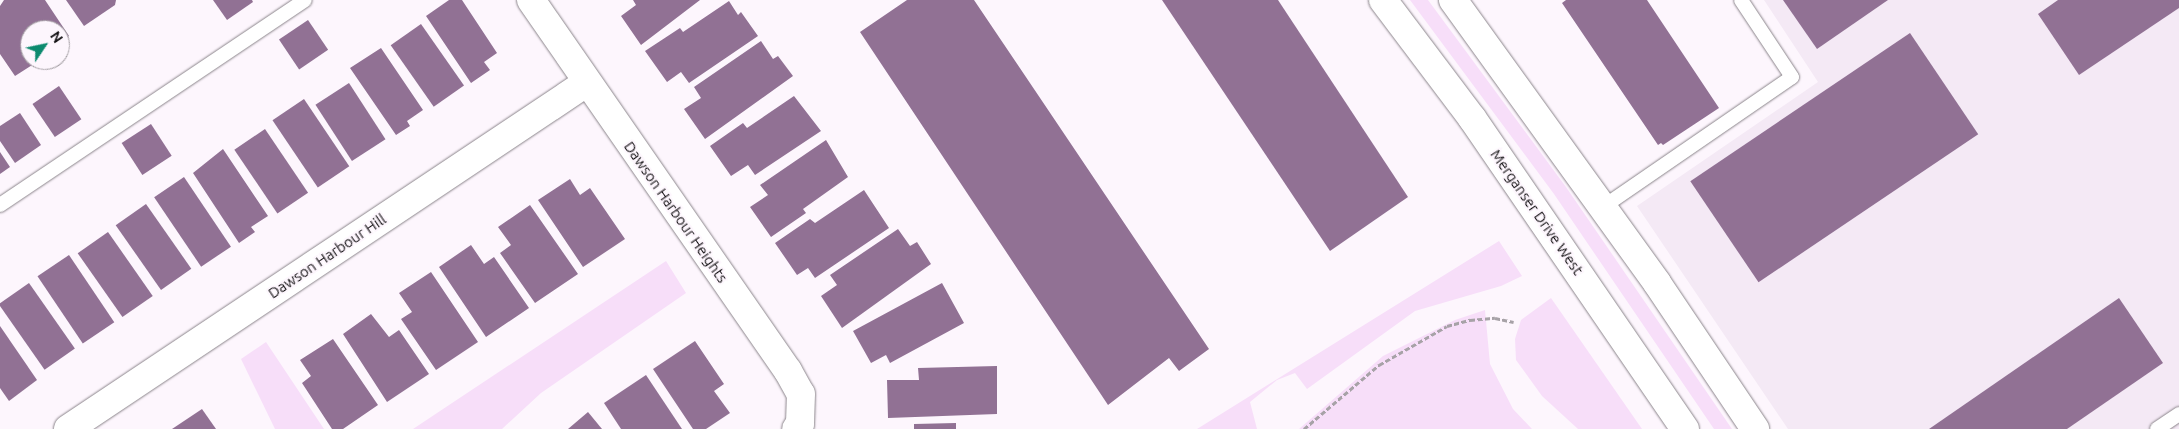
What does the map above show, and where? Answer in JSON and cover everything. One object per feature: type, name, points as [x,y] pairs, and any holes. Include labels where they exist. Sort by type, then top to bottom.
[{"type":"street","name":"Dawson Harbour Heights","points":[[530,0],[801,394],[800,424],[796,429]]},
{"type":"street","name":"Merganser Drive West","points":[[1383,0],[1472,118],[1685,429]]},
{"type":"street","points":[[1453,0],[1604,207],[1755,429]]},
{"type":"street","name":"Dawson Harbour Hill","points":[[68,429],[586,82]]},
{"type":"lane","points":[[0,205],[305,0]]},
{"type":"lane","points":[[1604,207],[1792,77],[1741,0]]},
{"type":"lane","points":[[2157,429],[2179,414]]},
{"type":"path","points":[[1304,429],[1379,365],[1447,326],[1470,320],[1495,318],[1514,322]]},
{"type":"shaded area","points":[[1410,0],[1428,0],[1566,187],[1732,429],[1714,429],[1554,194]]},
{"type":"shaded area","points":[[1764,0],[2179,0],[2179,429],[1788,429],[1637,206],[1818,82]]},
{"type":"shaded area","points":[[1499,241],[1522,276],[1501,286],[1415,311],[1307,389],[1295,373],[1277,380],[1250,402],[1257,429],[1197,429]]},
{"type":"shaded area","points":[[666,261],[686,293],[541,393],[502,429],[413,429]]},
{"type":"shaded area","points":[[1551,298],[1642,429],[1578,429],[1542,396],[1516,360],[1515,339],[1521,320]]},
{"type":"shaded area","points":[[1485,310],[1490,364],[1513,409],[1532,429],[1299,429],[1383,356],[1455,320]]},
{"type":"shaded area","points":[[266,342],[324,429],[275,429],[241,359]]},
{"type":"building","points":[[4,0],[45,0],[58,20],[20,20],[20,70],[24,70],[15,76],[0,54],[0,6]]},
{"type":"building","points":[[66,0],[116,0],[115,5],[84,26]]},
{"type":"building","points":[[213,0],[252,0],[253,2],[227,20]]},
{"type":"building","points":[[449,0],[462,0],[497,53],[484,62],[490,70],[471,83],[426,16]]},
{"type":"building","points":[[633,0],[700,0],[641,45],[621,16],[636,5]]},
{"type":"building","points":[[907,0],[974,0],[1209,349],[1179,371],[1169,358],[1108,405],[860,32]]},
{"type":"building","points":[[1162,0],[1278,0],[1408,197],[1330,251]]},
{"type":"building","points":[[1566,0],[1647,0],[1719,108],[1663,145],[1661,143],[1658,145],[1562,3]]},
{"type":"building","points":[[1783,0],[1888,0],[1817,49]]},
{"type":"building","points":[[2058,0],[2179,0],[2179,8],[2079,75],[2038,14]]},
{"type":"building","points":[[729,1],[738,15],[741,12],[758,36],[689,83],[681,72],[667,82],[645,51],[680,28],[683,32]]},
{"type":"building","points":[[308,20],[328,50],[299,69],[279,40]]},
{"type":"building","points":[[421,24],[464,85],[434,107],[391,45]]},
{"type":"building","points":[[1910,33],[1978,134],[1759,282],[1690,181]]},
{"type":"building","points":[[761,41],[773,59],[778,56],[793,76],[705,139],[684,109],[701,98],[694,87]]},
{"type":"building","points":[[381,48],[423,110],[407,121],[410,126],[396,135],[350,68]]},
{"type":"building","points":[[349,83],[385,139],[352,161],[315,105]]},
{"type":"building","points":[[59,86],[81,119],[55,137],[32,104]]},
{"type":"building","points":[[794,96],[821,131],[755,175],[748,165],[731,176],[710,146],[743,123],[747,128]]},
{"type":"building","points":[[304,99],[349,166],[318,187],[272,120]]},
{"type":"building","points":[[20,113],[41,145],[15,163],[0,141],[0,126]]},
{"type":"building","points":[[151,124],[172,156],[142,175],[122,143]]},
{"type":"building","points":[[265,129],[308,193],[277,214],[234,150]]},
{"type":"building","points":[[826,140],[848,177],[803,209],[806,213],[771,237],[750,207],[768,195],[760,185]]},
{"type":"building","points":[[223,149],[268,216],[251,227],[255,232],[239,243],[193,173]]},
{"type":"building","points":[[0,152],[10,167],[0,174]]},
{"type":"building","points":[[184,177],[231,247],[201,267],[154,197]]},
{"type":"building","points":[[570,179],[580,195],[590,188],[625,239],[583,267],[538,200]]},
{"type":"building","points":[[864,190],[889,228],[815,278],[808,268],[797,275],[775,243],[810,219],[815,223]]},
{"type":"building","points":[[146,204],[191,269],[161,290],[116,225]]},
{"type":"building","points":[[530,205],[578,274],[535,303],[500,253],[511,245],[498,227]]},
{"type":"building","points":[[898,229],[910,246],[917,242],[931,264],[842,328],[821,296],[837,285],[830,275]]},
{"type":"building","points":[[108,232],[153,296],[122,317],[78,253]]},
{"type":"building","points":[[471,245],[484,264],[494,257],[529,308],[486,337],[439,267]]},
{"type":"building","points":[[69,255],[114,322],[83,343],[37,276]]},
{"type":"building","points":[[431,272],[478,342],[436,370],[401,319],[412,312],[399,293]]},
{"type":"building","points":[[29,283],[75,349],[45,370],[0,306],[0,303]]},
{"type":"building","points":[[942,283],[964,323],[890,363],[886,355],[871,363],[853,331]]},
{"type":"building","points":[[2119,298],[2163,363],[2067,429],[1929,429]]},
{"type":"building","points":[[371,314],[389,337],[399,330],[429,374],[387,402],[343,334]]},
{"type":"building","points":[[0,326],[37,380],[9,401],[0,388]]},
{"type":"building","points":[[333,339],[378,405],[343,429],[332,429],[302,383],[311,376],[300,360]]},
{"type":"building","points":[[695,341],[724,384],[714,391],[730,413],[706,429],[693,429],[653,369]]},
{"type":"building","points":[[997,366],[997,414],[888,418],[887,380],[919,380],[918,368]]},
{"type":"building","points":[[646,375],[682,429],[621,429],[604,403]]},
{"type":"building","points":[[202,409],[216,429],[172,429]]},
{"type":"building","points":[[588,412],[602,429],[568,429]]},
{"type":"building","points":[[956,423],[956,429],[914,429],[914,424]]}]
